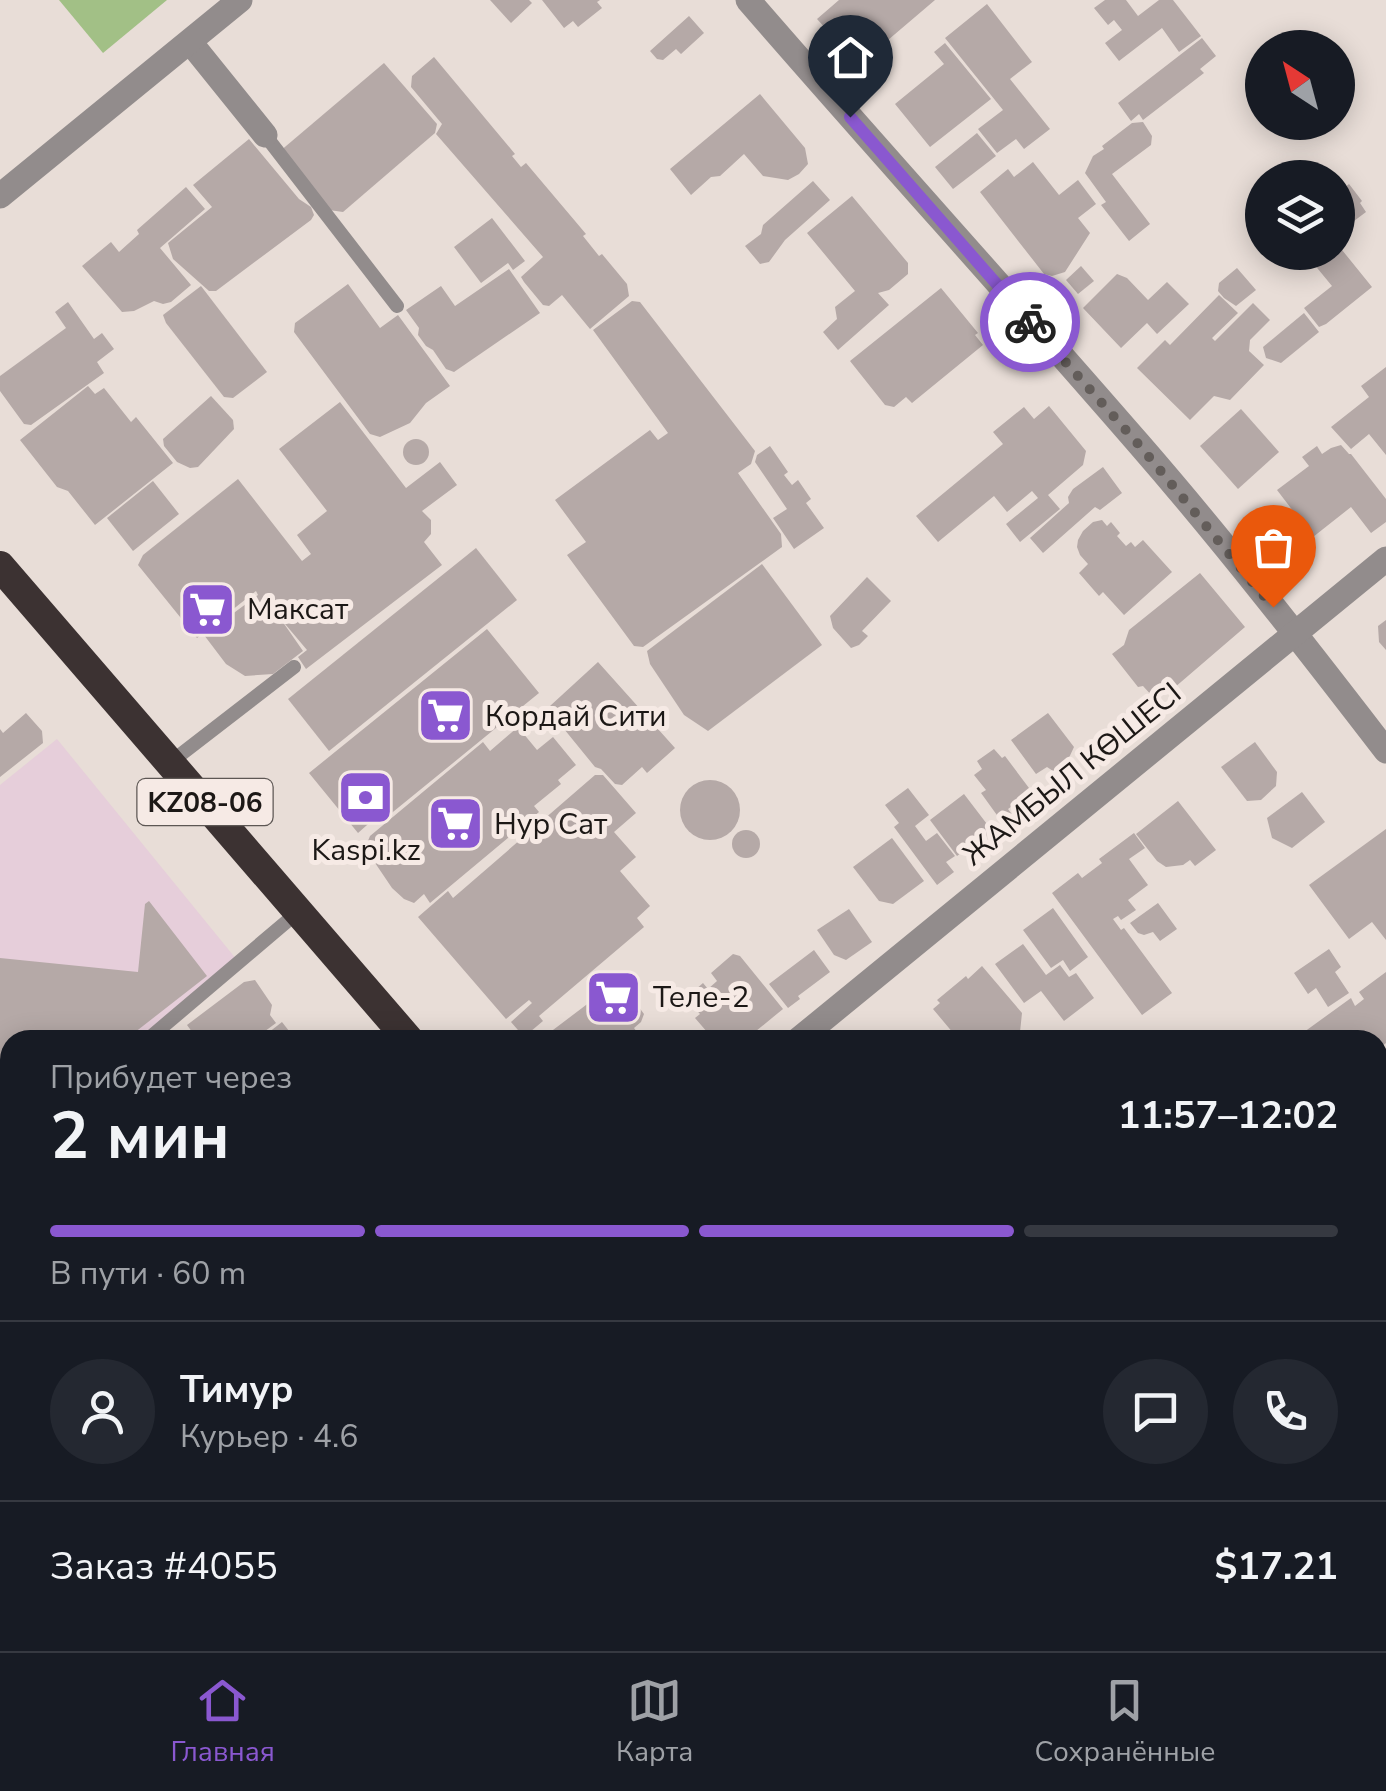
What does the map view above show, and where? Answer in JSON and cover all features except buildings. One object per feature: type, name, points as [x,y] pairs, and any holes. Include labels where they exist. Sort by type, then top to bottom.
[{"type":"highway","name":"KZ08-06","points":[[0,566],[400,1030]]},
{"type":"street","points":[[0,196],[240,0]]},
{"type":"street","points":[[748,0],[1140,446],[1386,751]]},
{"type":"street","points":[[190,42],[264,135]]},
{"type":"street","name":"ЖАМБЫЛ КӨШЕСІ","points":[[810,1030],[1386,559]]},
{"type":"lane","points":[[264,135],[397,306]]},
{"type":"lane","points":[[171,762],[294,667]]},
{"type":"lane","points":[[158,1030],[298,912]]},
{"type":"shaded area","points":[[57,739],[237,960],[151,1030],[0,1030],[0,785]]},
{"type":"green space","points":[[59,0],[167,0],[103,53]]},
{"type":"way so far","points":[[1030,322],[1140,446],[1273,607]]},
{"type":"place","name":"Максат","points":[[208,609]]},
{"type":"place","name":"Кордай Сити","points":[[446,716]]},
{"type":"place","name":"Kaspi.kz","points":[[366,798]]},
{"type":"place","name":"Нур Сат","points":[[455,824]]},
{"type":"place","name":"Теле-2","points":[[614,997]]},
{"type":"route","points":[[850,117],[1030,322]]}]
